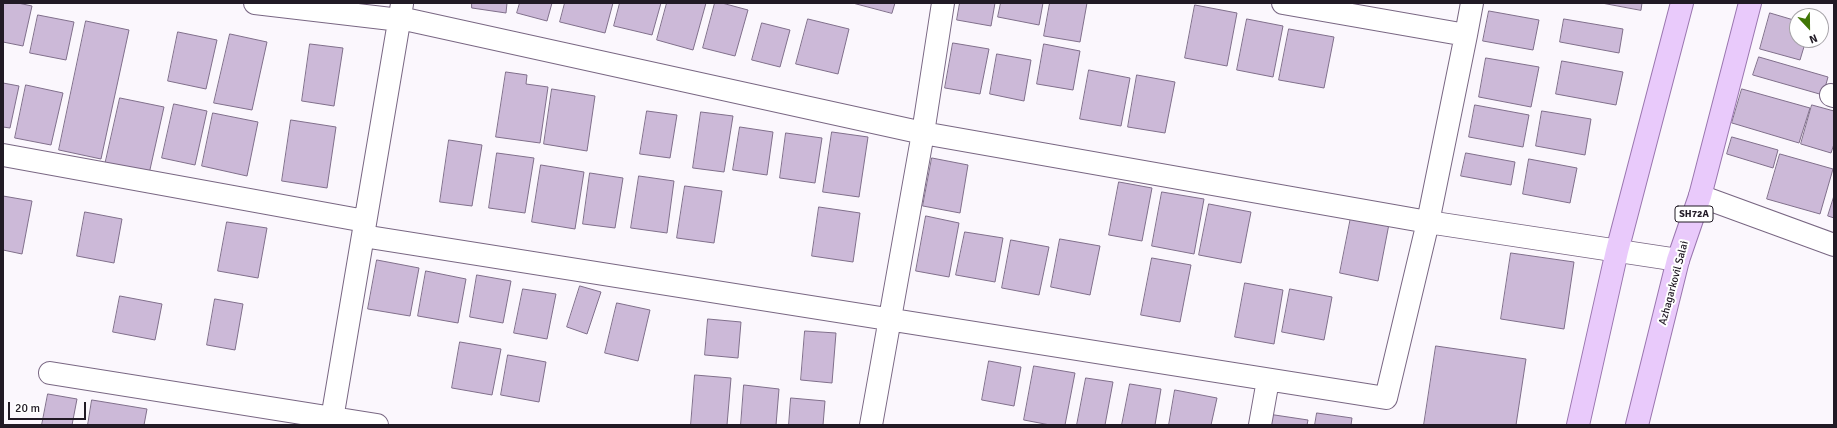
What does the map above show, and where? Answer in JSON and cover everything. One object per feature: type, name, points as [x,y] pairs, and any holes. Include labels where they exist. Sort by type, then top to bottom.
[{"type":"main road","points":[[1578,425],[1617,251],[1682,3]]},
{"type":"main road","name":"Azhagarkovil Salai","points":[[1637,425],[1678,260],[1700,196],[1750,3]]},
{"type":"street","points":[[255,3],[401,14],[923,133],[1428,222],[1678,260]]},
{"type":"street","points":[[871,425],[923,133],[943,3]]},
{"type":"street","points":[[1283,3],[1466,35]]},
{"type":"street","points":[[3,156],[364,229],[890,321],[1386,398],[1428,222],[1472,3]]},
{"type":"street","points":[[331,421],[401,14]]},
{"type":"street","points":[[1700,196],[1834,244]]},
{"type":"street","points":[[50,373],[331,421],[377,425]]},
{"type":"street","points":[[1260,425],[1268,380]]},
{"type":"building","points":[[3,3],[18,3],[32,6],[23,46],[3,42]]},
{"type":"building","points":[[472,3],[507,3],[506,13],[472,8]]},
{"type":"building","points":[[520,3],[552,3],[547,21],[517,13]]},
{"type":"building","points":[[565,3],[613,3],[605,33],[560,22]]},
{"type":"building","points":[[620,3],[661,3],[652,35],[614,26]]},
{"type":"building","points":[[667,3],[706,3],[693,50],[657,40]]},
{"type":"building","points":[[715,3],[722,3],[748,10],[735,56],[703,48]]},
{"type":"building","points":[[853,3],[895,3],[892,13]]},
{"type":"building","points":[[960,3],[995,3],[991,26],[957,20]]},
{"type":"building","points":[[1001,3],[1043,3],[1039,25],[998,17]]},
{"type":"building","points":[[1050,3],[1087,3],[1080,42],[1044,36]]},
{"type":"building","points":[[1602,3],[1642,3],[1641,10]]},
{"type":"building","points":[[1195,5],[1237,13],[1227,66],[1185,58]]},
{"type":"building","points":[[1489,11],[1539,20],[1533,50],[1483,41]]},
{"type":"building","points":[[1770,13],[1789,19],[1789,48],[1804,48],[1800,60],[1760,49]]},
{"type":"building","points":[[38,15],[74,22],[66,60],[30,53]]},
{"type":"building","points":[[808,19],[849,29],[838,74],[796,64]]},
{"type":"building","points":[[1247,19],[1283,26],[1273,77],[1237,70]]},
{"type":"building","points":[[1564,19],[1623,29],[1619,53],[1560,42]]},
{"type":"building","points":[[86,21],[129,30],[101,159],[59,150]]},
{"type":"building","points":[[762,23],[790,30],[780,67],[752,60]]},
{"type":"building","points":[[1289,29],[1334,37],[1324,88],[1279,80]]},
{"type":"building","points":[[178,32],[217,40],[206,89],[168,81]]},
{"type":"building","points":[[230,34],[267,42],[252,110],[214,103]]},
{"type":"building","points":[[953,43],[989,49],[980,94],[945,88]]},
{"type":"building","points":[[310,44],[343,48],[334,106],[302,101]]},
{"type":"building","points":[[1044,44],[1080,51],[1073,90],[1037,84]]},
{"type":"building","points":[[997,54],[1031,60],[1024,101],[990,94]]},
{"type":"building","points":[[1759,57],[1828,77],[1823,95],[1753,75]]},
{"type":"building","points":[[1486,58],[1539,67],[1531,107],[1479,97]]},
{"type":"building","points":[[1562,61],[1623,72],[1616,105],[1556,94]]},
{"type":"building","points":[[1089,70],[1130,78],[1121,126],[1080,119]]},
{"type":"building","points":[[506,72],[527,75],[526,84],[548,87],[540,143],[496,137]]},
{"type":"building","points":[[1137,75],[1175,82],[1165,133],[1128,127]]},
{"type":"building","points":[[3,83],[19,86],[10,128],[3,127]]},
{"type":"building","points":[[26,85],[63,93],[51,145],[15,138]]},
{"type":"building","points":[[552,89],[595,96],[587,151],[544,144]]},
{"type":"building","points":[[1742,89],[1810,108],[1799,143],[1732,123]]},
{"type":"building","points":[[120,98],[164,107],[149,174],[105,165]]},
{"type":"building","points":[[174,104],[207,111],[195,165],[162,158]]},
{"type":"building","points":[[1475,105],[1529,115],[1523,147],[1469,137]]},
{"type":"building","points":[[1812,105],[1834,111],[1834,144],[1831,153],[1801,144]]},
{"type":"building","points":[[647,111],[677,115],[670,158],[640,154]]},
{"type":"building","points":[[1542,111],[1591,119],[1585,155],[1536,146]]},
{"type":"building","points":[[701,112],[733,116],[724,172],[693,168]]},
{"type":"building","points":[[213,113],[258,122],[247,176],[202,166]]},
{"type":"building","points":[[291,120],[336,127],[327,188],[282,181]]},
{"type":"building","points":[[740,127],[773,132],[767,175],[733,170]]},
{"type":"building","points":[[832,132],[868,137],[859,197],[823,192]]},
{"type":"building","points":[[786,133],[822,138],[815,183],[780,178]]},
{"type":"building","points":[[1732,137],[1778,150],[1773,168],[1727,154]]},
{"type":"building","points":[[449,140],[482,145],[472,206],[440,202]]},
{"type":"building","points":[[497,153],[534,158],[525,213],[489,208]]},
{"type":"building","points":[[1466,153],[1515,162],[1511,185],[1461,176]]},
{"type":"building","points":[[1780,154],[1833,169],[1820,214],[1767,199]]},
{"type":"building","points":[[932,158],[968,165],[960,213],[923,206]]},
{"type":"building","points":[[1529,159],[1577,168],[1570,203],[1523,194]]},
{"type":"building","points":[[541,165],[584,172],[575,229],[532,222]]},
{"type":"building","points":[[590,173],[623,178],[615,228],[583,224]]},
{"type":"building","points":[[639,176],[674,181],[667,233],[631,228]]},
{"type":"building","points":[[1119,182],[1152,188],[1142,241],[1109,235]]},
{"type":"building","points":[[685,186],[722,191],[714,243],[677,238]]},
{"type":"building","points":[[1162,192],[1204,199],[1194,254],[1152,246]]},
{"type":"building","points":[[3,196],[32,201],[22,254],[3,250]]},
{"type":"building","points":[[1834,196],[1834,218],[1828,216]]},
{"type":"building","points":[[1209,204],[1251,212],[1241,263],[1199,255]]},
{"type":"building","points":[[819,207],[860,213],[853,262],[812,256]]},
{"type":"building","points":[[85,212],[122,219],[114,263],[77,256]]},
{"type":"building","points":[[926,216],[959,223],[949,277],[916,271]]},
{"type":"building","points":[[1351,217],[1389,224],[1378,281],[1340,273]]},
{"type":"building","points":[[227,222],[267,228],[258,278],[218,271]]},
{"type":"building","points":[[965,232],[1003,238],[995,282],[956,275]]},
{"type":"building","points":[[1060,239],[1100,246],[1090,295],[1051,287]]},
{"type":"building","points":[[1011,240],[1049,247],[1039,295],[1002,288]]},
{"type":"building","points":[[1511,253],[1574,262],[1564,329],[1501,319]]},
{"type":"building","points":[[1152,258],[1191,265],[1180,322],[1141,315]]},
{"type":"building","points":[[377,260],[419,268],[410,316],[368,309]]},
{"type":"building","points":[[426,271],[466,279],[458,323],[418,316]]},
{"type":"building","points":[[477,275],[511,281],[503,323],[470,317]]},
{"type":"building","points":[[1245,283],[1283,290],[1274,344],[1235,337]]},
{"type":"building","points":[[580,286],[601,292],[587,334],[567,327]]},
{"type":"building","points":[[523,289],[556,294],[547,339],[514,333]]},
{"type":"building","points":[[1290,289],[1332,297],[1324,340],[1282,332]]},
{"type":"building","points":[[120,296],[162,304],[155,340],[113,332]]},
{"type":"building","points":[[215,299],[243,304],[235,350],[207,345]]},
{"type":"building","points":[[617,303],[650,310],[638,361],[605,353]]},
{"type":"building","points":[[708,319],[741,322],[738,358],[705,355]]},
{"type":"building","points":[[805,331],[836,333],[832,383],[801,380]]},
{"type":"building","points":[[460,342],[501,349],[492,395],[452,388]]},
{"type":"building","points":[[1436,346],[1526,359],[1516,425],[1424,425]]},
{"type":"building","points":[[508,355],[546,362],[539,402],[501,395]]},
{"type":"building","points":[[989,361],[1021,367],[1014,406],[982,400]]},
{"type":"building","points":[[1034,366],[1075,373],[1065,425],[1050,425],[1024,420]]},
{"type":"building","points":[[695,375],[731,378],[727,425],[691,425]]},
{"type":"building","points":[[1086,378],[1113,382],[1105,425],[1077,425]]},
{"type":"building","points":[[1130,384],[1161,389],[1155,425],[1122,425]]},
{"type":"building","points":[[744,385],[779,389],[776,425],[741,425]]},
{"type":"building","points":[[1175,390],[1217,398],[1211,425],[1169,425]]},
{"type":"building","points":[[48,394],[77,399],[72,425],[42,425]]},
{"type":"building","points":[[791,398],[825,401],[823,425],[789,425]]},
{"type":"building","points":[[92,400],[147,409],[144,425],[88,425]]},
{"type":"building","points":[[1317,413],[1352,418],[1351,425],[1315,425]]},
{"type":"building","points":[[1268,414],[1308,420],[1307,425],[1267,425]]}]
